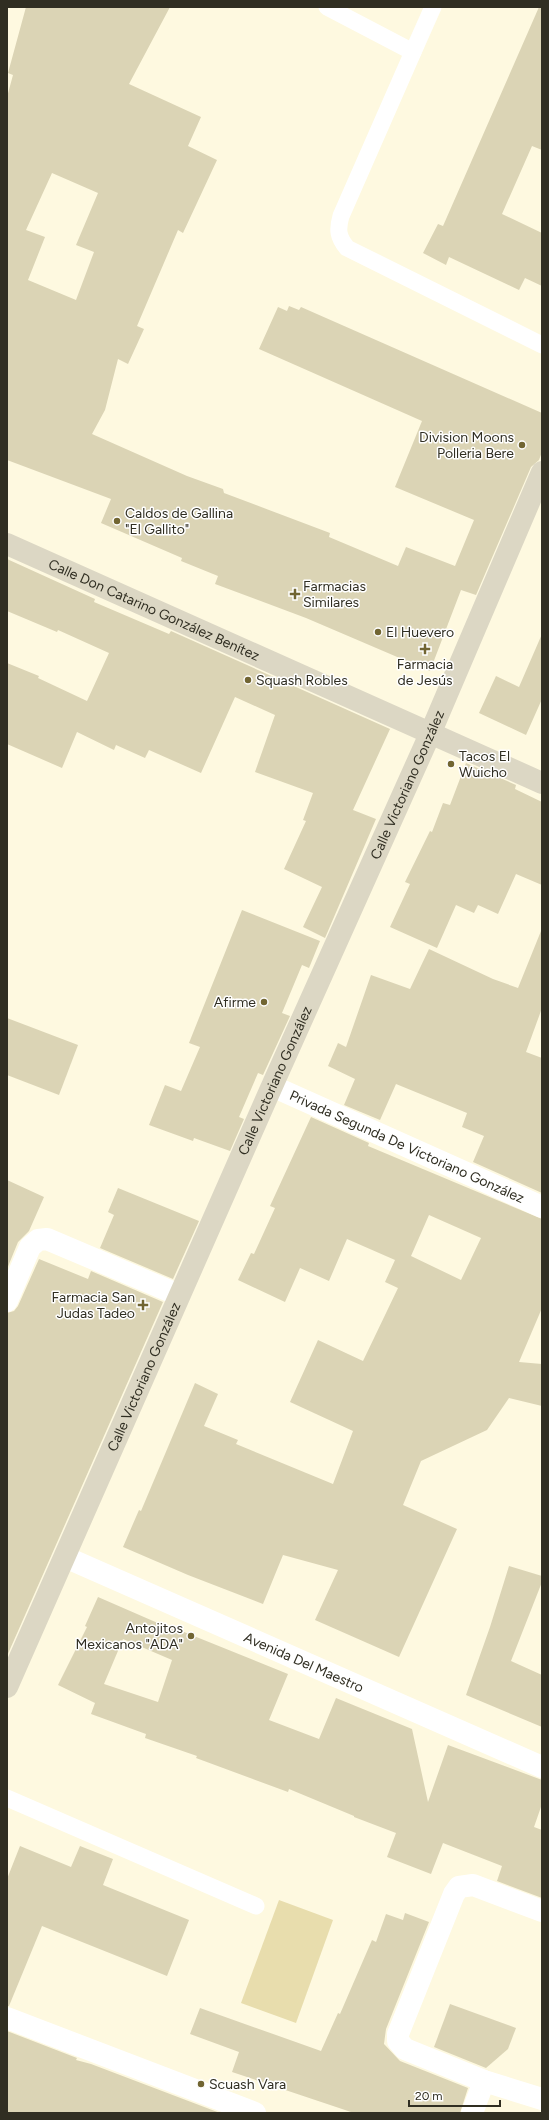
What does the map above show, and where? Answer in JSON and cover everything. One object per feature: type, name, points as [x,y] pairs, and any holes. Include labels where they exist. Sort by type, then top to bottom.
[{"type":"main road","name":"Calle Victoriano González","points":[[7,1687],[65,1558],[179,1295],[430,734],[542,472]]},
{"type":"main road","name":"Calle Don Catarino González Benítez","points":[[7,544],[542,783]]},
{"type":"street","name":"Privada Segunda De Victoriano González","points":[[272,1086],[542,1207]]},
{"type":"street","points":[[7,1301],[30,1247],[38,1240],[47,1239],[179,1295]]},
{"type":"street","name":"Avenida Del Maestro","points":[[65,1558],[542,1767]]},
{"type":"street","points":[[542,1910],[473,1885],[459,1887],[454,1894],[398,2034],[398,2041],[405,2049],[484,2081],[542,2099]]},
{"type":"street","points":[[7,2018],[255,2113]]},
{"type":"street","points":[[472,2113],[484,2081]]},
{"type":"lane","points":[[327,7],[413,52]]},
{"type":"lane","points":[[433,7],[341,216],[338,228],[339,238],[347,248],[542,345]]},
{"type":"lane","points":[[7,1798],[256,1906]]},
{"type":"shaded area","points":[[279,1900],[333,1920],[296,2023],[241,2003]]},
{"type":"building","points":[[26,7],[170,7],[129,84],[201,117],[188,146],[217,160],[183,233],[178,230],[137,326],[144,329],[128,364],[118,359],[105,410],[92,434],[187,476],[223,489],[224,493],[330,533],[329,537],[398,566],[406,547],[455,566],[474,520],[395,487],[422,421],[259,349],[278,307],[287,311],[289,306],[299,310],[301,307],[542,413],[542,452],[539,460],[531,467],[476,595],[461,590],[430,671],[306,618],[215,584],[218,576],[181,561],[182,558],[101,523],[111,499],[7,460],[7,97],[13,75],[8,73]],"holes":[[[52,173],[98,193],[76,245],[94,252],[76,300],[28,280],[45,237],[26,230]]]},
{"type":"building","points":[[539,7],[542,7],[542,150],[532,146],[502,214],[542,233],[542,286],[525,278],[519,290],[449,257],[446,265],[423,253],[438,224],[443,226]]},
{"type":"building","points":[[7,559],[95,599],[94,602],[169,634],[171,631],[390,729],[353,810],[376,819],[325,938],[303,927],[322,887],[284,869],[306,821],[303,820],[313,793],[255,772],[275,715],[235,697],[201,773],[149,750],[145,758],[116,745],[114,750],[77,732],[62,768],[7,744],[7,663],[39,676],[38,678],[87,701],[109,653],[58,630],[57,632],[7,611]]},
{"type":"building","points":[[542,634],[542,699],[526,735],[479,713],[496,676],[519,687]]},
{"type":"building","points":[[466,763],[516,785],[515,789],[542,802],[542,885],[516,874],[498,914],[478,905],[474,913],[456,905],[437,948],[390,927],[410,884],[405,882],[430,831],[432,832],[443,803],[450,805]]},
{"type":"building","points":[[242,910],[320,941],[309,968],[302,965],[282,1013],[290,1016],[263,1075],[258,1073],[239,1117],[244,1119],[230,1151],[194,1138],[193,1141],[149,1125],[165,1085],[181,1091],[200,1047],[189,1043]]},
{"type":"building","points":[[541,931],[542,1008],[526,1052],[542,1058],[542,1193],[473,1162],[484,1136],[462,1127],[467,1113],[396,1084],[380,1120],[344,1105],[355,1079],[328,1066],[338,1043],[346,1047],[371,975],[410,989],[429,949],[493,979],[518,988]]},
{"type":"building","points":[[7,1018],[78,1045],[59,1095],[7,1075]]},
{"type":"building","points":[[311,1117],[369,1143],[368,1146],[542,1219],[542,1308],[519,1362],[542,1364],[542,1406],[509,1398],[487,1430],[421,1461],[403,1505],[457,1529],[399,1657],[315,1620],[338,1570],[283,1555],[263,1604],[188,1575],[123,1547],[139,1510],[141,1511],[195,1383],[218,1394],[204,1426],[238,1440],[236,1444],[333,1484],[353,1431],[290,1402],[318,1340],[363,1361],[398,1288],[385,1282],[395,1260],[347,1239],[329,1281],[300,1268],[285,1302],[238,1280],[251,1253],[254,1254],[275,1208],[270,1206]],"holes":[[[429,1215],[481,1238],[461,1280],[411,1256]]]},
{"type":"building","points":[[7,1180],[44,1197],[29,1231],[18,1242],[7,1269]]},
{"type":"building","points":[[118,1188],[199,1221],[173,1279],[100,1248],[114,1215],[108,1212]]},
{"type":"building","points":[[39,1259],[88,1279],[91,1271],[163,1302],[7,1656],[7,1313],[14,1311],[18,1306]]},
{"type":"building","points":[[509,1566],[542,1576],[542,1582],[511,1661],[542,1675],[542,1727],[466,1695],[490,1627]]},
{"type":"building","points":[[98,1597],[183,1634],[184,1632],[288,1674],[269,1720],[319,1739],[336,1698],[412,1729],[428,1802],[448,1745],[542,1780],[542,1804],[534,1827],[542,1830],[542,1898],[497,1881],[502,1866],[443,1843],[431,1874],[387,1857],[396,1833],[289,1789],[288,1792],[196,1758],[197,1756],[145,1738],[146,1734],[91,1714],[95,1703],[58,1685],[87,1627],[85,1626]],"holes":[[[123,1639],[172,1660],[158,1702],[104,1684]]]},
{"type":"building","points":[[20,1846],[71,1867],[80,1846],[113,1859],[103,1885],[189,1920],[167,1976],[42,1926],[9,2006],[7,2006],[7,1879]]},
{"type":"building","points":[[405,1913],[429,1922],[386,2029],[384,2044],[400,2061],[468,2088],[460,2113],[354,2113],[232,2072],[239,2052],[190,2034],[200,2008],[321,2051],[338,2013],[340,2014],[372,1940],[376,1942],[386,1914],[403,1920]]},
{"type":"building","points":[[450,2004],[516,2028],[508,2049],[486,2068],[434,2047]]},
{"type":"building","points":[[7,2031],[77,2058],[76,2060],[91,2064],[220,2113],[7,2113]]},
{"type":"place","name":"Division Moons Polleria Bere","points":[[522,445]]},
{"type":"place","name":"Caldos de Gallina \"El Gallito\"","points":[[117,521]]},
{"type":"place","name":"Farmacias Similares","points":[[295,594]]},
{"type":"place","name":"El Huevero","points":[[378,632]]},
{"type":"place","name":"Farmacia de Jesús","points":[[425,649]]},
{"type":"place","name":"Squash Robles","points":[[248,680]]},
{"type":"place","name":"Tacos El Wuicho","points":[[451,764]]},
{"type":"place","name":"Afirme","points":[[264,1002]]},
{"type":"place","name":"Farmacia San Judas Tadeo","points":[[143,1305]]},
{"type":"place","name":"Antojitos Mexicanos \"ADA\"","points":[[191,1636]]},
{"type":"place","name":"Scuash Vara","points":[[201,2084]]}]
